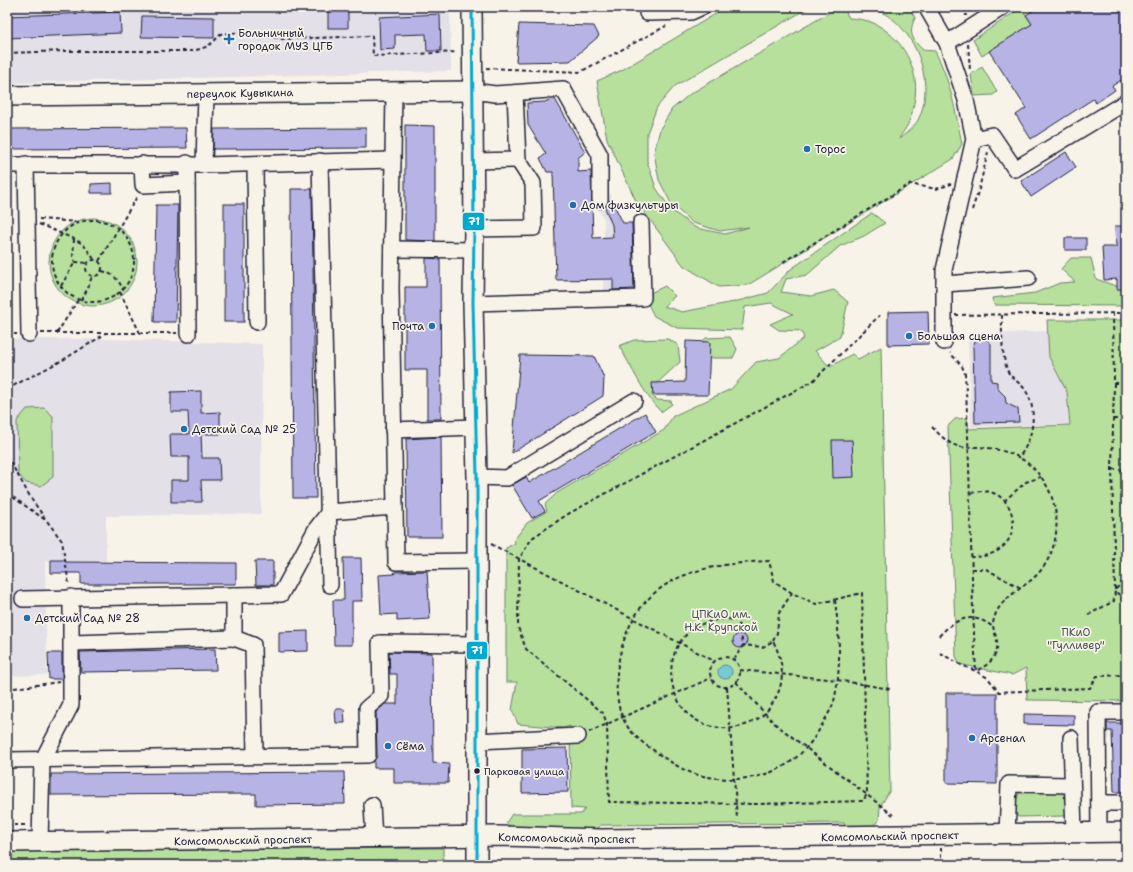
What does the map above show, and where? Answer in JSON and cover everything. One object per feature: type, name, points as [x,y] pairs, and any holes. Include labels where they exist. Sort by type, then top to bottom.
[{"type":"main road","points":[[472,7],[474,161],[473,303],[477,477],[478,644],[477,865]]},
{"type":"main road","name":"переулок Кувыкина","points":[[7,96],[473,91]]},
{"type":"main road","name":"Комсомольский проспект","points":[[7,842],[40,834],[601,839],[1126,832]]},
{"type":"street","points":[[646,7],[646,13],[691,12],[702,7]]},
{"type":"street","points":[[933,7],[928,10],[947,43],[966,100],[974,139],[944,270],[944,342]]},
{"type":"street","points":[[947,43],[1003,7]]},
{"type":"street","points":[[473,91],[495,94],[563,89],[600,155],[600,200]]},
{"type":"street","points":[[394,92],[392,249],[393,430],[396,562],[477,561]]},
{"type":"street","points":[[474,229],[534,228],[534,183],[518,160],[515,93]]},
{"type":"street","points":[[204,165],[206,94]]},
{"type":"street","points":[[974,139],[992,135],[1015,169],[1126,102]]},
{"type":"street","points":[[7,165],[187,163],[204,165],[393,160]]},
{"type":"street","points":[[474,161],[518,160]]},
{"type":"street","points":[[320,161],[330,585]]},
{"type":"street","points":[[187,163],[188,334]]},
{"type":"street","points":[[26,164],[29,334]]},
{"type":"street","points":[[142,164],[143,184],[187,183]]},
{"type":"street","points":[[255,164],[257,322]]},
{"type":"street","points":[[473,303],[643,298],[641,223]]},
{"type":"street","points":[[392,249],[474,250]]},
{"type":"street","points":[[944,284],[1028,278]]},
{"type":"street","points":[[477,477],[508,478],[634,401]]},
{"type":"street","points":[[393,430],[475,427]]},
{"type":"street","points":[[22,599],[281,594],[316,529],[329,512],[394,507]]},
{"type":"street","points":[[234,595],[234,638]]},
{"type":"street","points":[[40,834],[42,761],[71,705],[71,597]]},
{"type":"street","points":[[72,642],[234,638],[253,645],[255,755]]},
{"type":"street","points":[[7,760],[42,761],[255,755],[368,754],[367,708],[381,696],[380,643],[478,644]]},
{"type":"street","points":[[1099,833],[1098,712],[1126,712]]},
{"type":"street","points":[[477,741],[578,736]]},
{"type":"street","points":[[1071,738],[1074,833]]},
{"type":"street","points":[[1007,834],[1009,784],[1072,785]]},
{"type":"street","points":[[1098,802],[1126,803]]},
{"type":"street","points":[[372,805],[374,838]]},
{"type":"path","points":[[496,67],[580,72],[670,24]]},
{"type":"path","points":[[7,53],[192,50],[204,48],[213,43],[220,34],[245,32],[283,39],[372,36],[373,56],[461,52]]},
{"type":"path","points":[[783,262],[910,184],[936,189],[965,180]]},
{"type":"path","points":[[99,261],[138,195],[145,195]]},
{"type":"path","points":[[26,219],[80,222],[91,220],[103,221],[119,229],[131,244],[134,256],[134,268],[130,280],[123,290],[114,297],[102,302],[79,300],[67,293],[61,286],[54,273],[52,261],[54,248],[62,234],[68,228],[80,222]]},
{"type":"path","points":[[26,219],[74,238],[83,244],[94,259],[99,261],[102,265],[102,270],[99,275],[92,276]]},
{"type":"path","points":[[61,286],[75,262],[73,257],[74,238]]},
{"type":"path","points":[[75,262],[87,263],[94,259]]},
{"type":"path","points":[[87,263],[86,270],[92,276]]},
{"type":"path","points":[[102,270],[112,274],[119,280],[123,290]]},
{"type":"path","points":[[57,333],[88,288],[92,276]]},
{"type":"path","points":[[120,292],[140,334]]},
{"type":"path","points":[[1088,615],[1114,600],[1115,590],[1112,469],[1114,383],[1113,313]]},
{"type":"path","points":[[944,315],[1126,313]]},
{"type":"path","points":[[835,600],[839,647],[834,702],[816,737],[807,748],[783,768],[759,776],[734,778],[703,776],[674,765],[642,743],[631,732],[622,717],[618,701],[616,677],[624,637],[632,618],[644,602],[662,587],[683,574],[712,566],[769,561],[774,581],[792,593],[816,604],[862,593],[863,684],[867,794],[863,801],[737,804],[609,802],[607,724],[602,713],[526,649],[518,627],[519,559],[532,538],[568,514],[813,381],[880,315]]},
{"type":"path","points":[[1002,315],[1002,337],[1007,371],[1023,386],[1030,398],[1032,406],[1029,437],[1018,458]]},
{"type":"path","points":[[7,389],[63,360],[106,333]]},
{"type":"path","points":[[7,334],[188,334]]},
{"type":"path","points":[[944,342],[945,347],[962,366],[965,374],[971,493],[976,671]]},
{"type":"path","points":[[1114,383],[1126,383]]},
{"type":"path","points":[[1113,419],[1126,419]]},
{"type":"path","points":[[932,427],[948,441],[960,447],[993,449],[1012,454],[1031,466],[1041,477],[1051,494],[1056,512],[1056,540],[1048,559],[1042,570],[1000,606],[995,615],[993,626],[997,641],[994,657],[989,663],[976,671]]},
{"type":"path","points":[[7,456],[32,500],[62,541],[71,597]]},
{"type":"path","points":[[1112,469],[1126,470]]},
{"type":"path","points":[[1004,501],[1026,482],[1041,477]]},
{"type":"path","points":[[971,493],[987,491],[1004,501],[1013,519],[1013,527],[1008,542],[990,555],[972,557]]},
{"type":"path","points":[[7,493],[47,521]]},
{"type":"path","points":[[477,540],[486,541],[714,661]]},
{"type":"path","points":[[972,569],[986,569],[1021,588]]},
{"type":"path","points":[[1115,590],[1126,579]]},
{"type":"path","points":[[1115,590],[1126,604]]},
{"type":"path","points":[[743,645],[763,647],[773,641],[777,633],[779,613],[792,593]]},
{"type":"path","points":[[939,636],[959,620],[974,617],[982,618],[993,626]]},
{"type":"path","points":[[734,660],[743,645],[738,620],[724,618],[702,623],[691,630],[680,643],[674,653],[670,677],[674,694],[682,707],[696,719],[717,727],[729,728],[749,724],[765,713],[778,693],[782,675],[781,662],[773,641]]},
{"type":"path","points":[[940,654],[976,671],[991,681],[999,692],[1090,688],[1097,676],[1126,675]]},
{"type":"path","points":[[726,656],[734,660],[737,662],[740,670],[736,682],[727,687],[717,685],[711,678],[710,669],[714,661],[717,658],[726,656]]},
{"type":"path","points":[[740,670],[837,680],[890,689]]},
{"type":"path","points":[[578,736],[711,678]]},
{"type":"path","points":[[7,689],[72,680]]},
{"type":"path","points":[[736,682],[774,724],[893,815]]},
{"type":"path","points":[[727,687],[737,818]]},
{"type":"path","points":[[7,825],[40,834]]},
{"type":"shaded area","name":"Больничный городок МУЗ ЦГБ","points":[[7,7],[450,7],[451,71],[7,83]]},
{"type":"shaded area","points":[[543,7],[638,7],[638,12],[543,12]]},
{"type":"shaded area","points":[[610,193],[623,223],[644,224],[647,291],[603,293],[604,220],[594,201]]},
{"type":"shaded area","points":[[1048,331],[1049,357],[1067,392],[1070,424],[971,427],[968,335]]},
{"type":"shaded area","points":[[7,339],[106,339],[262,344],[261,514],[106,516],[106,562],[45,562],[47,675],[7,676]]},
{"type":"green space","name":"Торос","points":[[727,7],[810,7],[675,86],[657,107],[647,133],[647,161],[656,188],[672,211],[696,228],[725,234],[749,227],[720,231],[693,223],[672,205],[659,180],[654,153],[660,129],[672,109],[690,94],[839,7],[843,7],[849,18],[872,22],[888,32],[903,49],[909,59],[913,70],[916,92],[910,119],[899,139],[917,122],[923,107],[925,93],[921,64],[909,37],[900,26],[890,17],[870,7],[909,7],[915,18],[912,28],[912,36],[923,50],[935,51],[945,73],[952,96],[962,144],[953,159],[748,285],[719,287],[684,266],[636,201],[607,139],[597,81],[622,70]]},
{"type":"green space","points":[[1021,8],[1032,24],[982,56],[973,40]]},
{"type":"green space","points":[[982,67],[997,92],[993,95],[974,96],[971,74]]},
{"type":"green space","name":"ЦПКиО им. Н.К. Крупской","points":[[872,213],[885,223],[864,236],[840,246],[807,275],[786,279],[781,292],[811,296],[834,290],[848,302],[840,337],[815,351],[830,367],[852,354],[858,359],[881,347],[890,790],[880,807],[879,820],[868,830],[848,830],[844,823],[600,825],[597,832],[516,830],[506,823],[512,814],[581,814],[585,809],[571,808],[570,726],[564,728],[518,724],[512,710],[517,682],[506,682],[506,548],[515,543],[514,540],[527,523],[547,511],[545,504],[557,493],[664,430],[673,416],[731,389],[756,362],[779,358],[804,338],[801,331],[779,330],[770,324],[793,314],[771,303],[745,307],[742,330],[677,328],[654,316],[644,296],[665,286],[675,296],[664,306],[682,312],[734,302],[768,293],[791,269]]},
{"type":"green space","points":[[93,218],[110,221],[124,231],[134,245],[137,262],[134,279],[124,293],[110,303],[93,306],[76,303],[62,293],[52,279],[49,262],[52,245],[62,231],[76,221]]},
{"type":"green space","points":[[1071,258],[1091,258],[1096,279],[1116,286],[1126,285],[1126,305],[994,305],[992,298],[1035,293],[1060,283],[1075,282],[1061,269]]},
{"type":"green space","name":"ПКиО \"Гулливер\"","points":[[1047,320],[1126,320],[1126,701],[1027,700],[1026,668],[1012,675],[959,664],[956,656],[948,426],[955,419],[967,418],[969,429],[1070,425],[1067,392],[1049,357]]},
{"type":"green space","points":[[730,337],[737,349],[733,358],[711,358],[697,346],[706,338]]},
{"type":"green space","points":[[668,339],[678,345],[680,362],[653,387],[652,395],[657,400],[671,401],[672,404],[661,412],[643,389],[619,346],[634,340]]},
{"type":"green space","points":[[44,408],[53,416],[53,477],[41,486],[26,483],[18,474],[17,421],[27,409]]},
{"type":"green space","points":[[1021,791],[1063,791],[1069,799],[1068,812],[1065,816],[1018,817],[1016,814],[1015,804]]},
{"type":"green space","points":[[443,848],[443,865],[7,865],[7,851]]},
{"type":"water","points":[[722,665],[728,665],[732,669],[732,675],[728,679],[722,679],[718,675],[718,669]]},
{"type":"building","points":[[328,7],[348,7],[348,28],[328,28]]},
{"type":"building","points":[[1039,7],[1126,7],[1126,77],[1112,86],[1115,90],[1096,103],[1093,99],[1031,139],[1016,115],[1026,108],[989,51],[1032,24],[1026,15]]},
{"type":"building","points":[[120,12],[121,33],[7,38],[7,16]]},
{"type":"building","points":[[440,14],[441,51],[427,51],[426,34],[395,35],[395,49],[380,50],[379,17]]},
{"type":"building","points":[[142,16],[214,17],[214,38],[141,37]]},
{"type":"building","points":[[519,24],[594,26],[599,36],[570,61],[516,62]]},
{"type":"building","points":[[555,99],[585,152],[578,158],[578,172],[591,171],[593,238],[613,237],[612,225],[605,208],[611,199],[623,223],[632,223],[634,289],[613,290],[613,279],[556,280],[553,172],[547,172],[540,158],[546,154],[528,125],[527,103],[545,102]]},
{"type":"building","points":[[405,125],[435,126],[435,241],[405,240]]},
{"type":"building","points":[[186,128],[187,148],[7,149],[7,129]]},
{"type":"building","points":[[366,128],[366,148],[213,149],[214,129]]},
{"type":"building","points":[[1066,152],[1076,167],[1031,197],[1021,181]]},
{"type":"building","points":[[112,183],[112,193],[91,193],[91,184]]},
{"type":"building","points":[[291,189],[312,189],[316,498],[293,498]]},
{"type":"building","points":[[224,204],[244,204],[244,322],[224,322]]},
{"type":"building","points":[[156,205],[178,205],[176,322],[154,322]]},
{"type":"building","points":[[1115,226],[1126,226],[1126,289],[1117,289],[1117,279],[1104,280],[1102,247],[1116,247]]},
{"type":"building","points":[[1065,238],[1086,238],[1086,250],[1065,250]]},
{"type":"building","points":[[426,258],[440,259],[441,419],[427,419],[427,370],[405,370],[405,287],[426,287]]},
{"type":"building","points":[[928,311],[929,344],[888,345],[888,312]]},
{"type":"building","points":[[985,336],[991,344],[991,381],[997,382],[997,388],[1005,396],[1006,403],[1018,409],[1019,422],[975,423],[973,346],[977,337]]},
{"type":"building","points":[[686,341],[710,342],[708,395],[653,395],[652,383],[685,382]]},
{"type":"building","points":[[520,355],[594,356],[604,378],[603,396],[512,453]]},
{"type":"building","points":[[201,391],[201,413],[220,412],[220,434],[201,434],[202,458],[219,458],[220,480],[201,480],[202,502],[171,502],[171,480],[189,480],[189,457],[171,457],[170,434],[189,434],[188,412],[171,412],[171,392]]},
{"type":"building","points":[[645,413],[656,432],[539,501],[545,511],[532,518],[512,485],[526,477],[529,483]]},
{"type":"building","points":[[441,437],[442,537],[407,537],[406,439]]},
{"type":"building","points":[[832,440],[852,440],[854,477],[833,478]]},
{"type":"building","points":[[343,558],[361,558],[362,601],[352,601],[352,645],[334,645],[333,600],[344,600]]},
{"type":"building","points":[[51,560],[65,560],[65,562],[236,563],[236,584],[81,584],[81,573],[51,573]]},
{"type":"building","points":[[255,561],[273,561],[273,585],[256,585]]},
{"type":"building","points":[[427,571],[430,619],[397,621],[397,614],[381,615],[379,575],[395,574],[394,572]]},
{"type":"building","points":[[308,631],[308,651],[279,652],[279,632]]},
{"type":"building","points":[[740,634],[745,636],[747,641],[745,646],[740,648],[735,646],[733,641],[735,636]]},
{"type":"building","points":[[215,649],[216,670],[81,672],[80,652]]},
{"type":"building","points":[[389,652],[432,653],[433,763],[449,764],[448,783],[394,783],[394,768],[374,768],[374,761],[377,755],[376,712],[385,704],[397,704],[397,674],[390,674]]},
{"type":"building","points":[[48,653],[62,653],[62,679],[49,679]]},
{"type":"building","name":"Арсенал","points":[[946,693],[997,693],[997,784],[946,783]]},
{"type":"building","points":[[335,709],[344,709],[345,723],[336,723]]},
{"type":"building","points":[[1024,714],[1074,715],[1074,725],[1024,724]]},
{"type":"building","points":[[1107,723],[1126,723],[1126,792],[1114,792],[1112,731],[1107,731]]},
{"type":"building","points":[[567,748],[568,792],[522,793],[522,749]]},
{"type":"building","points":[[344,772],[345,804],[256,805],[256,794],[51,795],[51,774]]},
{"type":"transit line","name":"71","points":[[472,7],[474,229],[473,303],[477,477],[477,865]]},
{"type":"place","name":"Больничный городок МУЗ ЦГБ","points":[[229,39]]},
{"type":"place","name":"Торос","points":[[807,149]]},
{"type":"place","name":"Дом физкультуры","points":[[573,205]]},
{"type":"place","name":"Почта","points":[[432,326]]},
{"type":"place","name":"Большая сцена","points":[[909,336]]},
{"type":"place","name":"Детский Сад № 25","points":[[184,429]]},
{"type":"place","name":"Детский Сад № 28","points":[[27,618]]},
{"type":"place","name":"Арсенал","points":[[972,738]]},
{"type":"place","name":"Сёма","points":[[388,746]]},
{"type":"place","name":"Парковая улица","points":[[477,771]]}]
